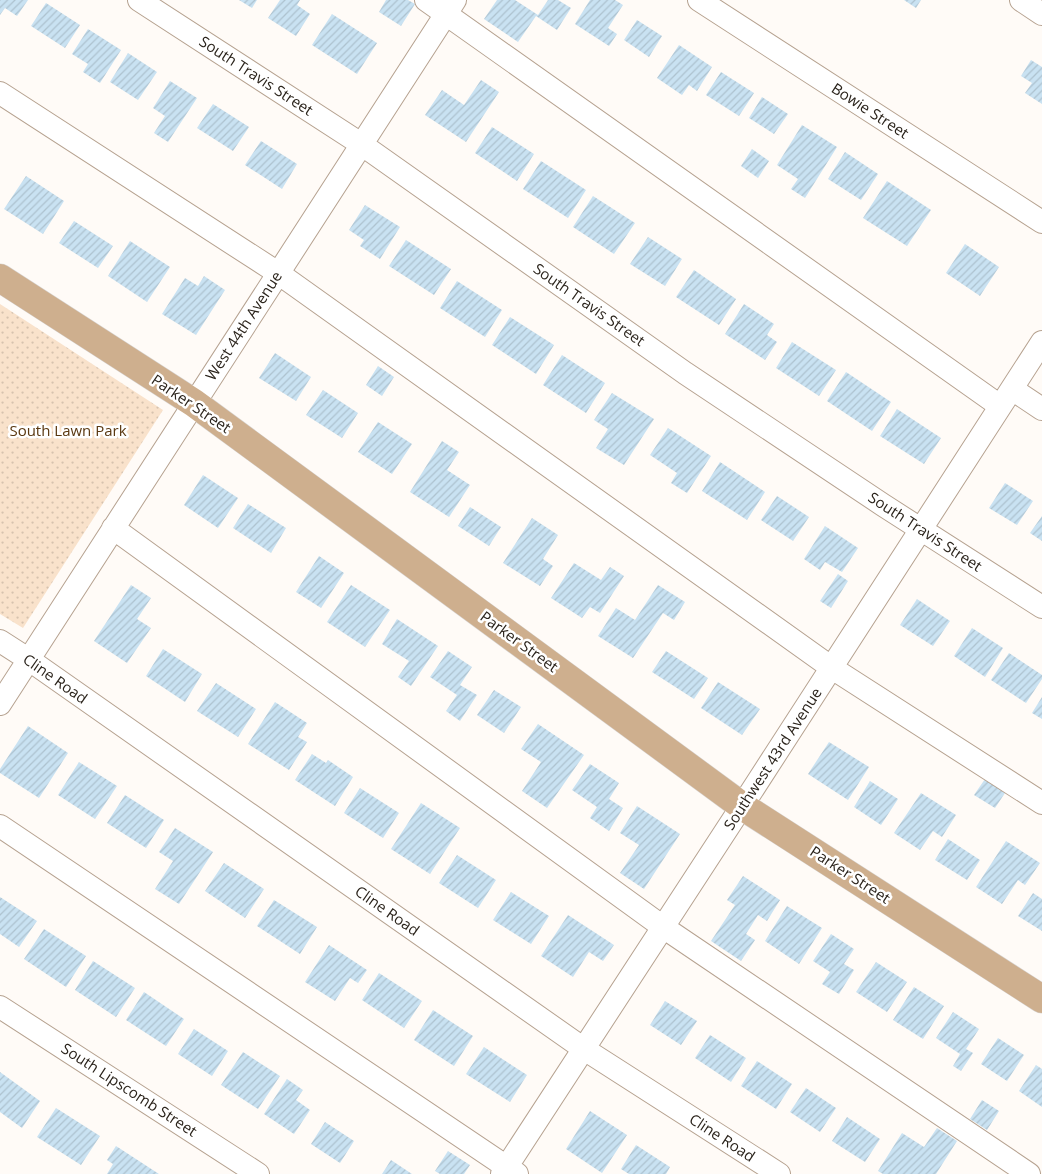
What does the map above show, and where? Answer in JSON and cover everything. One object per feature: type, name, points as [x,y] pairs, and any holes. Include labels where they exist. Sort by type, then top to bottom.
[{"type":"main road","name":"Parker Street","points":[[0,278],[194,403],[742,806],[1042,999]]},
{"type":"street","name":"South Travis Street","points":[[139,0],[361,144],[685,373],[1042,608]]},
{"type":"street","points":[[426,0],[451,7],[1006,398],[1042,409]]},
{"type":"street","name":"Bowie Street","points":[[699,0],[1042,222]]},
{"type":"street","points":[[1021,0],[1042,14]]},
{"type":"street","name":"West 44th Avenue","points":[[0,704],[451,7]]},
{"type":"street","points":[[0,93],[278,273],[832,668],[1042,803]]},
{"type":"street","name":"Southwest 43rd Avenue","points":[[509,1172],[584,1049],[1042,342]]},
{"type":"street","points":[[113,528],[663,928],[1029,1174]]},
{"type":"street","name":"Cline Road","points":[[0,642],[584,1049],[779,1174]]},
{"type":"street","points":[[0,826],[509,1172]]},
{"type":"street","name":"South Lipscomb Street","points":[[0,1007],[258,1174]]},
{"type":"green space","name":"South Lawn Park","points":[[0,304],[163,410],[23,628],[0,614]]},
{"type":"building","points":[[0,0],[28,0],[17,16],[5,8],[0,15]]},
{"type":"building","points":[[239,0],[257,0],[252,8]]},
{"type":"building","points":[[280,0],[300,0],[297,5],[310,14],[296,36],[268,18]]},
{"type":"building","points":[[386,0],[408,0],[415,4],[401,26],[379,12]]},
{"type":"building","points":[[497,0],[515,0],[538,15],[548,0],[558,0],[571,8],[557,30],[536,16],[518,42],[484,19]]},
{"type":"building","points":[[590,0],[615,0],[623,5],[608,28],[617,34],[609,46],[575,24]]},
{"type":"building","points":[[904,0],[921,0],[916,8]]},
{"type":"building","points":[[46,3],[80,25],[65,48],[31,26]]},
{"type":"building","points":[[332,14],[377,43],[357,74],[312,45]]},
{"type":"building","points":[[637,20],[662,36],[649,57],[624,40]]},
{"type":"building","points":[[88,29],[121,50],[100,83],[83,72],[88,64],[72,54]]},
{"type":"building","points":[[679,45],[712,67],[697,91],[689,85],[682,95],[657,78]]},
{"type":"building","points":[[128,53],[157,72],[138,100],[110,82]]},
{"type":"building","points":[[1031,60],[1042,67],[1042,104],[1025,93],[1032,83],[1021,76]]},
{"type":"building","points":[[721,72],[754,93],[739,116],[706,95]]},
{"type":"building","points":[[481,80],[499,92],[466,142],[425,115],[442,90],[464,105]]},
{"type":"building","points":[[170,81],[197,98],[168,142],[154,133],[165,116],[153,108]]},
{"type":"building","points":[[762,97],[788,114],[774,134],[749,118]]},
{"type":"building","points":[[213,104],[249,127],[233,151],[197,128]]},
{"type":"building","points":[[802,125],[837,147],[805,198],[791,189],[798,179],[777,165]]},
{"type":"building","points":[[492,127],[534,154],[517,181],[475,153]]},
{"type":"building","points":[[261,141],[297,164],[282,189],[245,165]]},
{"type":"building","points":[[752,149],[769,161],[758,178],[741,166]]},
{"type":"building","points":[[845,152],[878,174],[861,200],[828,179]]},
{"type":"building","points":[[541,161],[586,190],[568,218],[523,189]]},
{"type":"building","points":[[26,176],[64,201],[43,234],[4,209]]},
{"type":"building","points":[[887,181],[931,210],[907,246],[863,218]]},
{"type":"building","points":[[593,196],[635,223],[614,254],[573,227]]},
{"type":"building","points":[[365,205],[400,227],[380,259],[360,246],[364,240],[349,230]]},
{"type":"building","points":[[74,221],[113,246],[98,268],[59,243]]},
{"type":"building","points":[[648,237],[682,259],[665,286],[630,264]]},
{"type":"building","points":[[406,240],[451,269],[434,295],[389,266]]},
{"type":"building","points":[[130,241],[170,267],[147,302],[108,276]]},
{"type":"building","points":[[965,244],[999,267],[980,296],[946,273]]},
{"type":"building","points":[[694,270],[736,299],[719,325],[676,297]]},
{"type":"building","points":[[204,276],[225,290],[196,335],[162,314],[185,278],[198,286]]},
{"type":"building","points":[[457,281],[502,310],[485,337],[440,308]]},
{"type":"building","points":[[744,304],[774,324],[767,335],[777,342],[765,360],[725,334]]},
{"type":"building","points":[[510,317],[554,345],[536,374],[492,345]]},
{"type":"building","points":[[792,342],[836,370],[819,396],[776,368]]},
{"type":"building","points":[[275,353],[311,377],[296,401],[259,378]]},
{"type":"building","points":[[562,355],[605,383],[586,413],[543,385]]},
{"type":"building","points":[[378,366],[394,377],[382,396],[366,385]]},
{"type":"building","points":[[846,372],[891,402],[872,431],[827,401]]},
{"type":"building","points":[[323,390],[358,413],[342,438],[306,415]]},
{"type":"building","points":[[612,393],[654,419],[624,465],[596,448],[608,429],[594,420]]},
{"type":"building","points":[[897,409],[941,438],[924,464],[880,436]]},
{"type":"building","points":[[378,422],[412,444],[392,474],[358,452]]},
{"type":"building","points":[[668,428],[711,456],[687,493],[671,483],[677,473],[650,455]]},
{"type":"building","points":[[442,441],[459,452],[447,470],[470,485],[449,517],[410,492]]},
{"type":"building","points":[[720,462],[765,492],[747,520],[702,491]]},
{"type":"building","points":[[203,475],[238,498],[218,528],[184,505]]},
{"type":"building","points":[[1005,483],[1033,501],[1017,525],[989,508]]},
{"type":"building","points":[[777,496],[809,517],[793,541],[761,520]]},
{"type":"building","points":[[248,504],[286,528],[271,553],[233,528]]},
{"type":"building","points":[[470,507],[501,527],[489,546],[458,526]]},
{"type":"building","points":[[1042,516],[1042,541],[1030,533]]},
{"type":"building","points":[[532,518],[558,535],[543,559],[553,566],[540,586],[503,563]]},
{"type":"building","points":[[825,526],[858,548],[842,572],[825,562],[820,570],[804,559]]},
{"type":"building","points":[[319,556],[344,573],[321,608],[296,592]]},
{"type":"building","points":[[574,563],[601,580],[610,567],[624,576],[600,613],[590,607],[582,618],[551,598]]},
{"type":"building","points":[[838,574],[848,581],[831,608],[820,601]]},
{"type":"building","points":[[131,585],[151,598],[137,619],[151,628],[127,663],[94,641]]},
{"type":"building","points":[[351,585],[390,610],[365,647],[327,622]]},
{"type":"building","points":[[658,585],[685,602],[674,620],[663,613],[633,658],[598,636],[616,608],[635,620]]},
{"type":"building","points":[[917,599],[950,621],[933,646],[900,625]]},
{"type":"building","points":[[397,619],[438,646],[411,686],[398,677],[409,661],[382,644]]},
{"type":"building","points":[[972,628],[1003,648],[985,677],[954,656]]},
{"type":"building","points":[[163,649],[202,674],[185,702],[146,676]]},
{"type":"building","points":[[448,651],[472,667],[460,685],[477,695],[460,721],[446,711],[457,695],[430,677]]},
{"type":"building","points":[[666,651],[708,678],[694,699],[652,672]]},
{"type":"building","points":[[1009,653],[1042,675],[1042,679],[1026,703],[991,680]]},
{"type":"building","points":[[718,682],[760,709],[742,735],[701,708]]},
{"type":"building","points":[[216,683],[256,709],[238,737],[197,711]]},
{"type":"building","points":[[494,690],[521,707],[504,733],[477,715]]},
{"type":"building","points":[[1042,697],[1042,719],[1032,713]]},
{"type":"building","points":[[275,702],[307,723],[298,737],[307,742],[289,770],[248,744]]},
{"type":"building","points":[[538,724],[584,755],[547,808],[522,791],[541,762],[521,749]]},
{"type":"building","points":[[28,726],[68,753],[39,798],[0,773],[0,769]]},
{"type":"building","points":[[829,742],[869,767],[848,800],[808,774]]},
{"type":"building","points":[[312,754],[326,763],[328,760],[353,777],[335,806],[295,780]]},
{"type":"building","points":[[79,762],[117,786],[95,819],[58,795]]},
{"type":"building","points":[[590,764],[619,783],[609,799],[623,808],[609,831],[590,818],[597,807],[572,790]]},
{"type":"building","points":[[985,779],[1005,793],[995,808],[974,795]]},
{"type":"building","points":[[870,781],[898,799],[881,825],[854,807]]},
{"type":"building","points":[[360,788],[399,813],[383,838],[344,813]]},
{"type":"building","points":[[921,793],[956,815],[942,837],[933,831],[920,850],[894,833]]},
{"type":"building","points":[[125,795],[164,820],[146,848],[107,823]]},
{"type":"building","points":[[421,803],[460,828],[430,874],[391,849]]},
{"type":"building","points":[[637,806],[680,834],[644,889],[620,873],[639,845],[620,833]]},
{"type":"building","points":[[175,828],[213,852],[179,904],[155,889],[173,861],[159,852]]},
{"type":"building","points":[[948,839],[980,860],[967,880],[935,860]]},
{"type":"building","points":[[1006,841],[1040,863],[1025,885],[1018,880],[1002,904],[976,887]]},
{"type":"building","points":[[457,855],[496,880],[478,908],[439,883]]},
{"type":"building","points":[[224,863],[264,889],[245,918],[205,891]]},
{"type":"building","points":[[743,876],[780,900],[767,921],[758,915],[746,934],[755,940],[741,961],[711,941],[735,905],[727,900]]},
{"type":"building","points":[[511,892],[549,916],[531,944],[493,920]]},
{"type":"building","points":[[1033,893],[1042,899],[1042,931],[1018,916]]},
{"type":"building","points":[[0,897],[37,921],[19,947],[0,934]]},
{"type":"building","points":[[274,900],[317,927],[300,954],[257,926]]},
{"type":"building","points":[[787,906],[822,928],[799,964],[765,941]]},
{"type":"building","points":[[568,915],[614,945],[603,961],[589,952],[573,977],[541,956]]},
{"type":"building","points":[[44,929],[86,956],[66,987],[24,959]]},
{"type":"building","points":[[831,934],[854,949],[844,964],[854,970],[839,994],[822,984],[830,972],[813,961]]},
{"type":"building","points":[[329,945],[367,970],[358,983],[350,978],[335,1001],[305,982]]},
{"type":"building","points":[[93,961],[135,988],[116,1017],[75,990]]},
{"type":"building","points":[[876,962],[907,982],[887,1012],[856,992]]},
{"type":"building","points":[[379,973],[422,1001],[404,1028],[362,1000]]},
{"type":"building","points":[[914,987],[944,1006],[923,1039],[893,1020]]},
{"type":"building","points":[[144,992],[184,1019],[166,1046],[126,1020]]},
{"type":"building","points":[[665,1001],[697,1021],[681,1045],[650,1025]]},
{"type":"building","points":[[433,1010],[473,1036],[454,1066],[414,1040]]},
{"type":"building","points":[[953,1012],[979,1029],[966,1049],[973,1053],[961,1071],[953,1066],[960,1054],[936,1038]]},
{"type":"building","points":[[194,1029],[228,1051],[212,1076],[178,1054]]},
{"type":"building","points":[[710,1035],[746,1058],[731,1082],[695,1058]]},
{"type":"building","points":[[998,1038],[1024,1055],[1007,1081],[981,1064]]},
{"type":"building","points":[[484,1047],[527,1075],[510,1102],[466,1074]]},
{"type":"building","points":[[243,1052],[280,1076],[258,1109],[221,1085]]},
{"type":"building","points":[[757,1061],[792,1084],[776,1109],[741,1086]]},
{"type":"building","points":[[1036,1065],[1042,1069],[1042,1107],[1019,1091]]},
{"type":"building","points":[[0,1072],[40,1101],[22,1128],[0,1112]]},
{"type":"building","points":[[287,1079],[303,1090],[296,1100],[310,1110],[294,1134],[264,1114]]},
{"type":"building","points":[[806,1088],[836,1108],[820,1132],[790,1112]]},
{"type":"building","points":[[982,1100],[999,1111],[987,1130],[970,1119]]},
{"type":"building","points":[[56,1108],[100,1136],[81,1165],[37,1137]]},
{"type":"building","points":[[590,1111],[627,1135],[602,1173],[566,1149]]},
{"type":"building","points":[[847,1117],[880,1139],[865,1162],[832,1141]]},
{"type":"building","points":[[325,1122],[354,1141],[340,1163],[311,1144]]},
{"type":"building","points":[[937,1128],[957,1141],[936,1174],[883,1174],[878,1171],[902,1133],[924,1147]]},
{"type":"building","points":[[636,1145],[670,1167],[666,1174],[629,1174],[621,1169]]},
{"type":"building","points":[[116,1146],[159,1174],[107,1174],[113,1164],[107,1160]]},
{"type":"building","points":[[448,1151],[470,1165],[464,1174],[440,1174],[435,1171]]},
{"type":"building","points":[[391,1160],[412,1174],[382,1174]]}]
